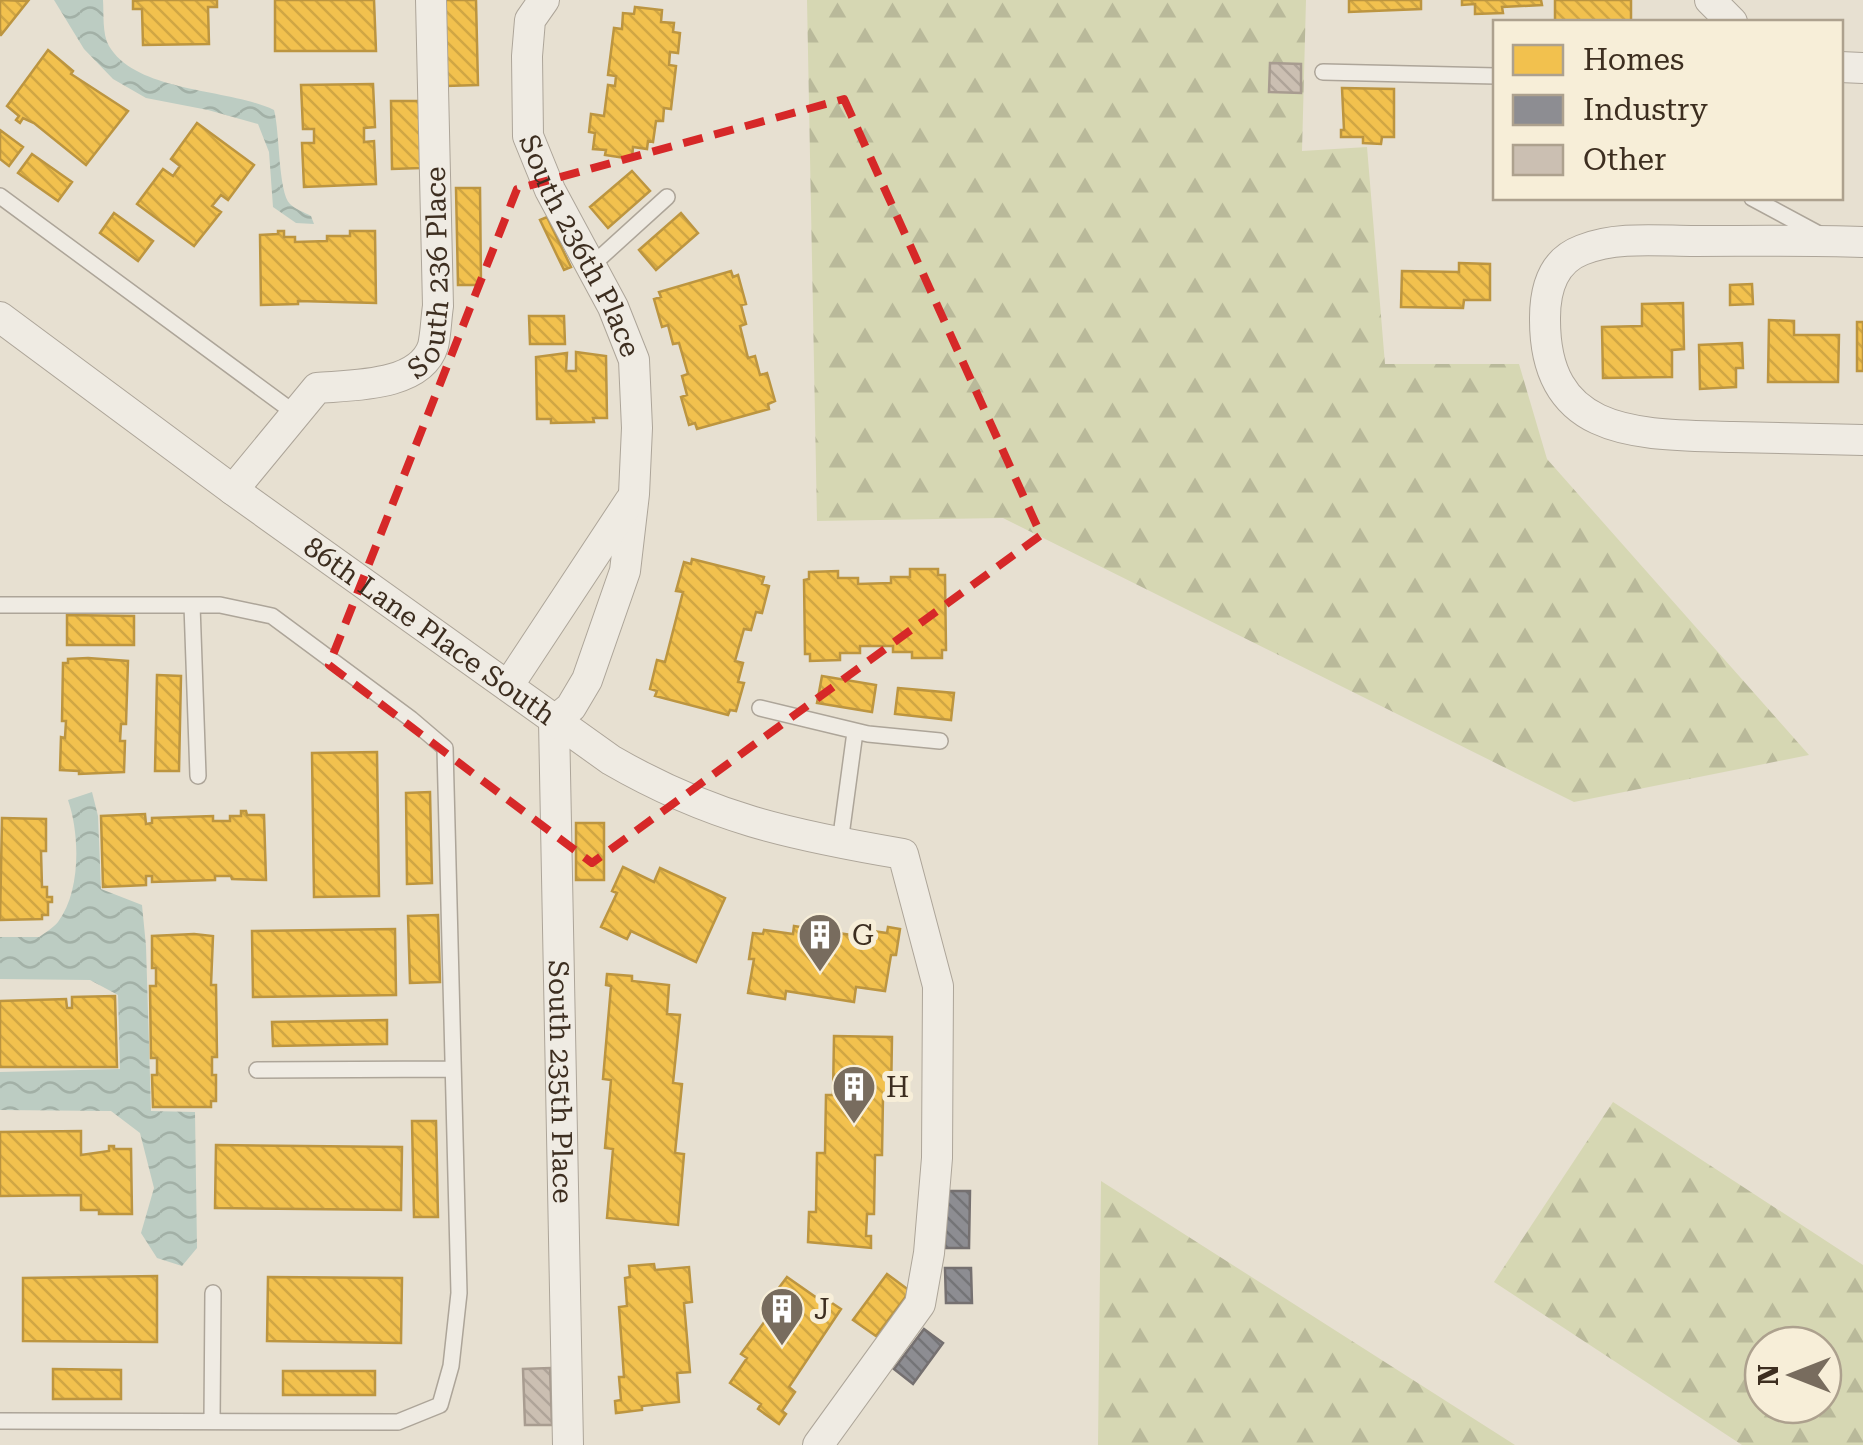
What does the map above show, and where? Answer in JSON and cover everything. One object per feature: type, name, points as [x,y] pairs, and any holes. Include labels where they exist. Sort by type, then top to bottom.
[{"type":"street","name":"South 236 Place","points":[[233,490],[318,388],[365,384],[405,374],[432,349],[438,306],[432,0]]},
{"type":"street","name":"South 236th Place","points":[[544,0],[530,20],[526,56],[528,136],[550,190],[613,307],[634,360],[637,428],[625,571],[587,680],[571,706],[554,721]]},
{"type":"street","points":[[1710,0],[1730,20]]},
{"type":"street","points":[[1863,242],[1634,241],[1594,246],[1579,250],[1556,269],[1548,286],[1546,305],[1546,342],[1556,376],[1578,407],[1614,428],[1676,436],[1863,440]]},
{"type":"street","name":"86th Lane Place South","points":[[0,317],[233,490],[554,721],[626,768],[686,799],[791,834],[903,854],[938,986],[937,1158],[928,1253],[920,1304],[818,1445]]},
{"type":"street","points":[[508,686],[634,494]]},
{"type":"street","name":"South 235th Place","points":[[554,721],[568,1445]]},
{"type":"lane","points":[[1323,72],[1493,76]]},
{"type":"lane","points":[[0,196],[296,414]]},
{"type":"lane","points":[[590,266],[667,197]]},
{"type":"lane","points":[[1756,200],[1831,241]]},
{"type":"lane","points":[[0,604],[220,604],[272,616],[445,748],[459,1293],[450,1366],[440,1405],[398,1422],[0,1421]]},
{"type":"lane","points":[[192,604],[198,776]]},
{"type":"lane","points":[[760,708],[856,732],[940,742]]},
{"type":"lane","points":[[840,843],[856,732]]},
{"type":"lane","points":[[257,1070],[454,1068]]},
{"type":"lane","points":[[212,1421],[213,1293]]},
{"type":"highlighted area","points":[[844,99],[1041,535],[592,863],[329,665],[517,189]]},
{"type":"green space","points":[[807,0],[1306,0],[1302,151],[1367,147],[1385,364],[1519,364],[1547,459],[1809,755],[1574,802],[1003,518],[817,521]]},
{"type":"green space","points":[[1613,1102],[1863,1265],[1863,1445],[1742,1445],[1494,1282]]},
{"type":"green space","points":[[1101,1181],[1515,1445],[1098,1445]]},
{"type":"water","points":[[54,0],[103,0],[109,46],[140,73],[274,110],[286,197],[292,206],[311,216],[314,224],[296,223],[273,207],[269,152],[258,124],[146,98],[113,79],[84,49]]},
{"type":"water","points":[[92,792],[98,816],[101,889],[142,905],[151,1111],[195,1112],[197,1248],[182,1266],[157,1258],[141,1233],[154,1188],[140,1133],[111,1111],[0,1110],[0,1072],[120,1069],[118,995],[90,980],[0,979],[0,937],[39,937],[56,924],[66,909],[76,862],[75,829],[68,800]]},
{"type":"building: Homes","points":[[0,0],[28,1],[1,35],[0,35]]},
{"type":"building: Homes","points":[[217,0],[217,7],[208,7],[209,44],[143,45],[142,9],[133,9],[133,1]]},
{"type":"building: Homes","points":[[275,0],[374,0],[376,51],[275,51]]},
{"type":"building: Homes","points":[[445,0],[476,0],[478,85],[446,86]]},
{"type":"building: Homes","points":[[1349,0],[1421,0],[1421,9],[1349,12]]},
{"type":"building: Homes","points":[[1462,0],[1541,0],[1542,5],[1502,7],[1503,13],[1475,14],[1475,4],[1462,5]]},
{"type":"building: Homes","points":[[1555,0],[1631,0],[1631,20],[1555,20]]},
{"type":"building: Homes","points":[[635,7],[662,10],[661,22],[674,23],[673,32],[680,33],[678,53],[670,52],[669,65],[676,66],[671,109],[664,108],[663,121],[656,121],[653,142],[648,141],[647,149],[633,147],[632,159],[593,149],[595,133],[589,132],[591,114],[604,116],[608,85],[615,86],[616,76],[608,75],[614,28],[622,29],[623,13],[634,14]]},
{"type":"building: Homes","points":[[48,50],[73,71],[71,74],[128,111],[86,165],[34,123],[23,118],[20,123],[16,120],[19,116],[7,106]]},
{"type":"building: Homes","points":[[373,84],[375,127],[364,128],[364,142],[374,141],[376,184],[304,187],[302,143],[314,143],[314,129],[303,129],[301,85]]},
{"type":"building: Homes","points":[[1342,88],[1394,89],[1394,137],[1382,137],[1381,144],[1363,143],[1363,137],[1341,137]]},
{"type":"building: Homes","points":[[391,101],[420,101],[421,168],[392,169]]},
{"type":"building: Homes","points":[[197,123],[254,165],[228,200],[221,195],[212,206],[221,212],[194,246],[137,204],[163,169],[173,176],[180,166],[171,159]]},
{"type":"building: Homes","points":[[0,130],[23,147],[9,166],[0,159]]},
{"type":"building: Homes","points":[[32,154],[72,182],[58,201],[18,173]]},
{"type":"building: Homes","points":[[632,171],[650,191],[608,228],[590,207]]},
{"type":"building: Homes","points":[[456,188],[480,188],[481,285],[458,285]]},
{"type":"building: Homes","points":[[114,213],[153,241],[138,261],[100,233]]},
{"type":"building: Homes","points":[[681,213],[698,233],[656,270],[639,250]]},
{"type":"building: Homes","points":[[547,217],[571,267],[564,270],[540,220]]},
{"type":"building: Homes","points":[[284,231],[284,237],[295,237],[295,242],[327,241],[327,236],[350,236],[350,231],[375,231],[376,303],[298,301],[261,305],[260,235]]},
{"type":"building: Homes","points":[[1459,263],[1490,264],[1490,300],[1464,300],[1463,308],[1401,307],[1402,271],[1459,272]]},
{"type":"building: Homes","points":[[731,271],[733,277],[738,275],[746,304],[741,305],[746,324],[740,326],[748,358],[755,356],[760,375],[767,373],[775,401],[768,404],[769,409],[697,429],[695,423],[689,425],[681,397],[687,395],[682,376],[688,374],[679,343],[673,344],[668,325],[662,327],[654,299],[661,297],[659,292]]},
{"type":"building: Homes","points":[[1752,284],[1753,304],[1730,305],[1730,285]]},
{"type":"building: Homes","points":[[1683,303],[1684,349],[1672,350],[1672,377],[1603,378],[1602,327],[1642,326],[1642,304]]},
{"type":"building: Homes","points":[[529,316],[564,316],[565,344],[530,344]]},
{"type":"building: Homes","points":[[1769,320],[1794,321],[1794,335],[1839,335],[1838,382],[1768,382]]},
{"type":"building: Homes","points":[[1857,322],[1863,322],[1863,371],[1857,371]]},
{"type":"building: Homes","points":[[1742,343],[1743,368],[1736,368],[1736,387],[1700,389],[1699,345]]},
{"type":"building: Homes","points":[[576,352],[606,356],[607,418],[551,423],[551,419],[537,419],[536,357],[567,353],[566,371],[576,371]]},
{"type":"building: Homes","points":[[692,559],[764,577],[762,584],[769,586],[762,613],[756,612],[751,630],[744,629],[735,661],[743,663],[738,682],[744,683],[736,711],[730,710],[728,715],[655,696],[657,691],[650,689],[657,660],[665,662],[683,592],[676,591],[684,562],[691,564]]},
{"type":"building: Homes","points":[[910,569],[938,569],[938,575],[945,575],[946,650],[942,650],[942,658],[912,658],[912,652],[893,652],[893,646],[860,646],[860,653],[840,653],[840,660],[810,661],[810,654],[805,654],[804,580],[809,579],[809,572],[838,571],[838,578],[858,578],[858,584],[891,583],[891,577],[910,577]]},
{"type":"building: Homes","points":[[67,615],[134,616],[134,645],[67,645]]},
{"type":"building: Homes","points":[[88,658],[128,661],[126,724],[121,724],[120,741],[125,741],[124,772],[79,774],[60,770],[61,737],[65,738],[66,721],[62,721],[63,663]]},
{"type":"building: Homes","points":[[157,675],[181,676],[179,771],[155,771]]},
{"type":"building: Homes","points":[[822,676],[876,685],[872,712],[817,703]]},
{"type":"building: Homes","points":[[898,688],[954,693],[951,720],[895,714]]},
{"type":"building: Homes","points":[[377,752],[379,896],[314,897],[312,753]]},
{"type":"building: Homes","points":[[430,792],[432,883],[407,884],[406,793]]},
{"type":"building: Homes","points":[[241,811],[264,815],[266,880],[215,876],[215,880],[152,882],[152,876],[146,876],[146,885],[103,887],[101,816],[145,814],[146,824],[152,823],[152,818],[213,816],[213,821],[230,821],[230,816],[241,816]]},
{"type":"building: Homes","points":[[2,818],[46,819],[46,851],[41,851],[42,887],[47,887],[47,897],[52,897],[52,902],[48,902],[48,915],[42,915],[42,919],[0,920]]},
{"type":"building: Homes","points":[[576,823],[604,823],[604,880],[576,880]]},
{"type":"building: Homes","points":[[623,867],[654,882],[660,868],[725,898],[696,962],[631,931],[627,939],[601,927],[617,893],[612,891]]},
{"type":"building: Homes","points":[[438,915],[440,982],[410,983],[408,916]]},
{"type":"building: Homes","name":"G","points":[[794,926],[864,937],[865,930],[887,933],[888,927],[900,929],[885,991],[856,987],[854,1002],[786,991],[785,999],[748,993],[754,959],[749,959],[753,933],[763,934],[764,930],[793,934]]},
{"type":"building: Homes","points":[[395,929],[396,995],[253,997],[252,931]]},
{"type":"building: Homes","points":[[152,936],[213,936],[211,985],[216,985],[217,1057],[212,1057],[212,1075],[216,1075],[216,1101],[211,1101],[211,1107],[153,1107],[152,1075],[157,1075],[157,1058],[151,1058],[150,986],[156,986]]},
{"type":"building: Homes","points":[[607,974],[669,985],[667,1014],[680,1015],[673,1083],[682,1084],[675,1153],[684,1154],[678,1225],[607,1218],[613,1149],[605,1148],[611,1080],[603,1079],[611,986],[606,985]]},
{"type":"building: Homes","points":[[115,996],[117,1067],[0,1067],[0,1001],[66,999],[67,1008],[72,1008],[72,997]]},
{"type":"building: Homes","points":[[387,1020],[387,1044],[273,1046],[272,1022]]},
{"type":"building: Homes","name":"H","points":[[834,1036],[892,1037],[891,1097],[883,1097],[882,1155],[875,1155],[874,1214],[867,1214],[866,1236],[871,1236],[871,1248],[808,1242],[809,1212],[816,1212],[817,1153],[825,1153],[826,1095],[833,1095]]},
{"type":"building: Homes","points":[[412,1121],[436,1121],[438,1217],[414,1217]]},
{"type":"building: Homes","points":[[81,1131],[81,1155],[109,1151],[109,1146],[131,1149],[132,1214],[81,1210],[81,1195],[0,1196],[0,1132]]},
{"type":"building: Homes","points":[[216,1145],[402,1147],[401,1210],[215,1208]]},
{"type":"building: Homes","points":[[654,1264],[655,1270],[689,1267],[692,1302],[684,1303],[690,1372],[677,1373],[679,1402],[616,1413],[615,1401],[621,1400],[619,1377],[624,1377],[619,1307],[627,1306],[625,1278],[630,1277],[629,1266]]},
{"type":"building: Homes","points":[[887,1274],[910,1291],[876,1336],[853,1320]]},
{"type":"building: Homes","points":[[157,1276],[157,1342],[23,1341],[23,1278]]},
{"type":"building: Homes","points":[[268,1277],[402,1278],[401,1343],[267,1341]]},
{"type":"building: Homes","name":"J","points":[[787,1277],[841,1309],[789,1387],[795,1392],[782,1411],[786,1414],[779,1424],[758,1409],[761,1404],[730,1383],[747,1358],[741,1354],[776,1306],[769,1301]]},
{"type":"building: Homes","points":[[53,1369],[121,1370],[121,1399],[53,1399]]},
{"type":"building: Homes","points":[[283,1371],[375,1371],[375,1395],[283,1395]]},
{"type":"building: Industry","points":[[945,1191],[970,1191],[969,1248],[945,1248]]},
{"type":"building: Industry","points":[[945,1268],[971,1268],[972,1303],[946,1303]]},
{"type":"building: Industry","points":[[924,1329],[943,1343],[913,1384],[894,1369]]},
{"type":"building: Other","points":[[1270,63],[1301,64],[1301,93],[1269,92]]},
{"type":"building: Other","points":[[550,1368],[552,1425],[525,1425],[523,1369]]},
{"type":"place","name":"G","points":[[820,973]]},
{"type":"place","name":"H","points":[[854,1125]]},
{"type":"place","name":"J","points":[[782,1347]]}]
